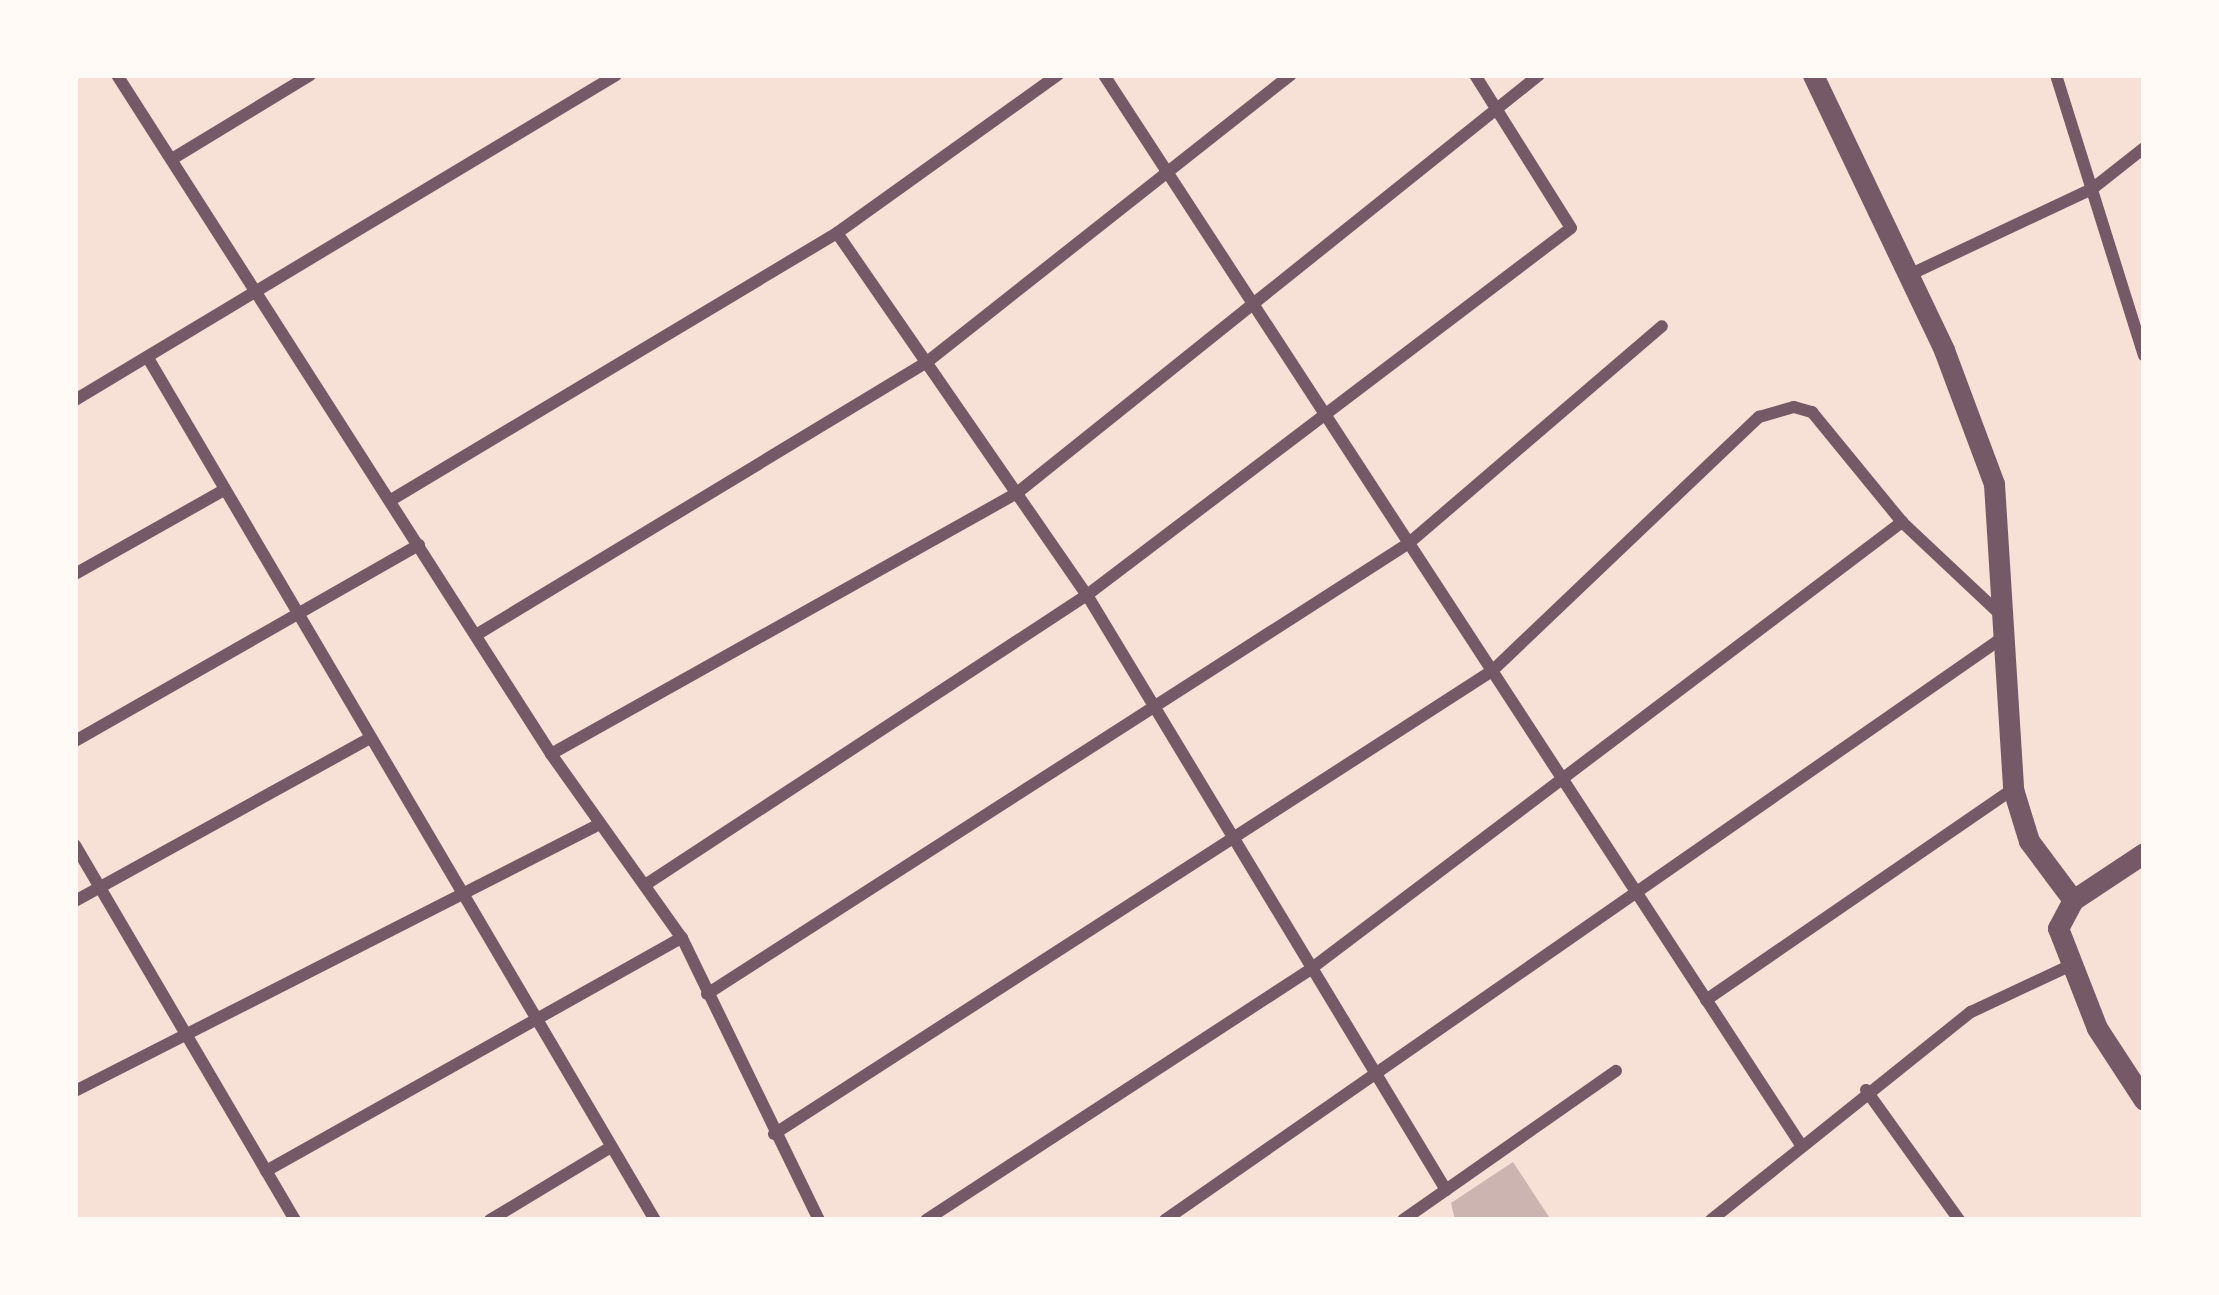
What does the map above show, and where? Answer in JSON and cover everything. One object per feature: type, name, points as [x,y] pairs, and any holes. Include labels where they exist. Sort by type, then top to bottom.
[{"type":"street","points":[[117,75],[551,754],[682,938],[819,1220]]},
{"type":"street","points":[[172,159],[310,75]]},
{"type":"street","points":[[75,400],[260,294],[616,75]]},
{"type":"street","points":[[391,500],[838,232],[1058,75]]},
{"type":"street","points":[[1104,75],[1801,1145]]},
{"type":"street","points":[[476,635],[927,362],[1291,75]]},
{"type":"street","points":[[645,885],[1088,595],[1571,228],[1475,75]]},
{"type":"street","points":[[551,754],[1017,494],[1494,106],[1539,75]]},
{"type":"street","points":[[1813,75],[1909,274],[1994,484],[2013,790],[2029,841],[2073,900]]},
{"type":"street","points":[[2056,75],[2092,189],[2140,314],[2144,356]]},
{"type":"street","points":[[1909,274],[2092,189],[2144,148]]},
{"type":"street","points":[[838,232],[1088,595],[1446,1190]]},
{"type":"street","points":[[707,994],[1157,711],[1409,544],[1662,326]]},
{"type":"street","points":[[148,358],[655,1220]]},
{"type":"street","points":[[774,1134],[1492,671],[1759,417],[1794,407],[1812,412],[1902,522],[2005,626]]},
{"type":"street","points":[[75,574],[224,490]]},
{"type":"street","points":[[926,1220],[1312,968],[1902,522]]},
{"type":"street","points":[[75,741],[419,545]]},
{"type":"street","points":[[1166,1220],[2005,626]]},
{"type":"street","points":[[75,902],[369,739]]},
{"type":"street","points":[[1706,1000],[2013,790]]},
{"type":"street","points":[[75,1091],[601,824]]},
{"type":"street","points":[[75,845],[295,1220]]},
{"type":"street","points":[[2144,853],[2073,900],[2058,928],[2067,967],[2144,1100]]},
{"type":"street","points":[[266,1171],[682,938]]},
{"type":"street","points":[[1711,1220],[1866,1090],[1971,1012],[2067,967]]},
{"type":"street","points":[[1403,1220],[1616,1071]]},
{"type":"street","points":[[1866,1090],[1959,1220]]},
{"type":"street","points":[[490,1220],[611,1147]]},
{"type":"building","points":[[1513,1162],[1551,1220],[1455,1220],[1451,1203]]}]
